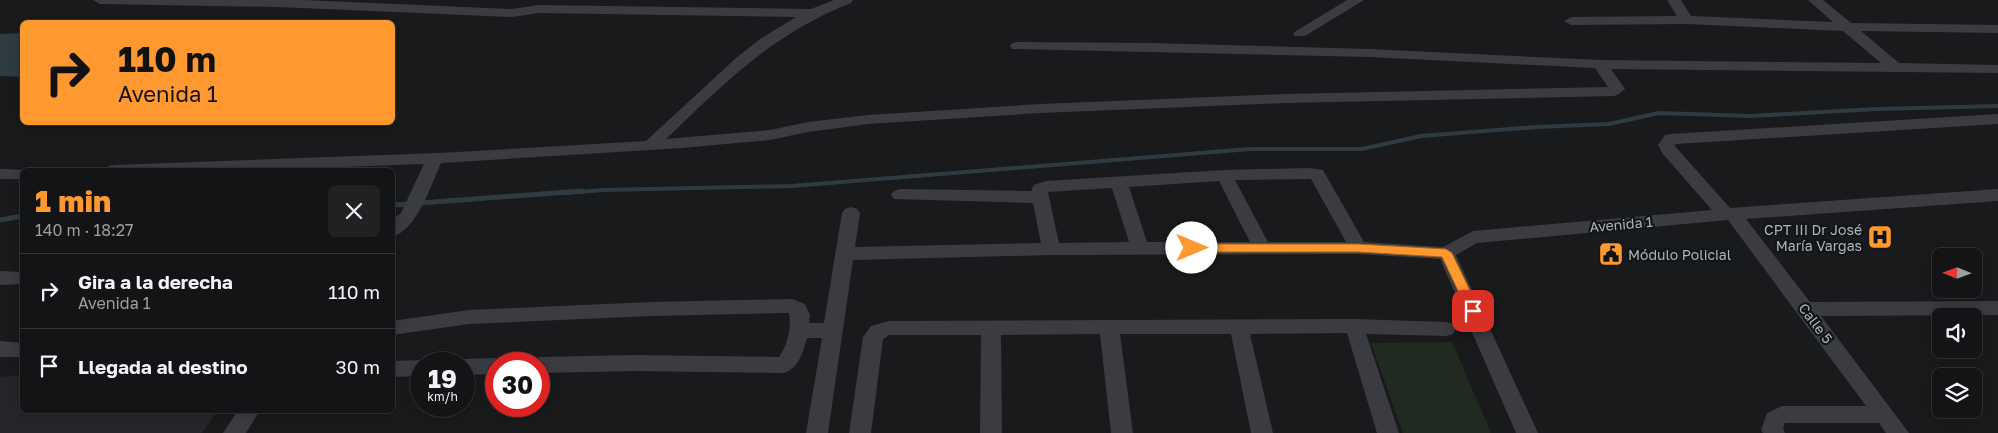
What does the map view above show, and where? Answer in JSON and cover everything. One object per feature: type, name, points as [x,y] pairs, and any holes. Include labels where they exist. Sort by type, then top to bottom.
[{"type":"street","points":[[100,0],[278,3],[512,13],[535,5],[764,14],[811,13]]},
{"type":"street","points":[[651,145],[739,62],[783,30],[828,3],[846,0]]},
{"type":"street","points":[[1300,33],[1357,0]]},
{"type":"street","points":[[1674,0],[1687,20]]},
{"type":"street","points":[[1815,0],[1897,69]]},
{"type":"street","points":[[764,14],[783,30]]},
{"type":"street","points":[[1571,21],[1687,20],[1848,27],[1998,30]]},
{"type":"street","points":[[1017,46],[1151,47],[1369,53],[1600,64],[1998,69]]},
{"type":"street","points":[[168,168],[435,158],[651,145],[766,136],[816,125],[952,113],[1090,105],[1614,91],[1618,89],[1600,64]]},
{"type":"street","name":"Calle 5","points":[[1898,433],[1806,309],[1729,214],[1670,153],[1666,145],[1671,139],[1998,119]]},
{"type":"street","points":[[395,228],[408,216],[435,158]]},
{"type":"street","points":[[0,174],[20,174]]},
{"type":"street","points":[[1051,248],[1040,197],[1040,189],[1046,187],[1224,175],[1317,174],[1358,248]]},
{"type":"street","points":[[1224,175],[1262,248]]},
{"type":"street","points":[[1119,183],[1140,248]]},
{"type":"street","points":[[900,195],[1040,197]]},
{"type":"street","name":"Avenida 1","points":[[1446,253],[1473,237],[1729,214],[1998,195]]},
{"type":"street","points":[[817,433],[851,213]]},
{"type":"street","points":[[845,254],[1051,248],[1358,248],[1446,253],[1527,433]]},
{"type":"street","points":[[0,278],[20,278]]},
{"type":"street","points":[[395,328],[469,317],[652,309],[792,306],[798,309],[800,315],[793,353],[784,365],[635,363],[550,365]]},
{"type":"street","points":[[1806,309],[1998,308]]},
{"type":"street","points":[[1239,326],[1262,433]]},
{"type":"street","points":[[1354,326],[1388,433]]},
{"type":"street","points":[[860,433],[873,337],[878,331],[889,328],[1354,326],[1446,329]]},
{"type":"street","points":[[1109,327],[1122,433]]},
{"type":"street","points":[[991,328],[991,433]]},
{"type":"street","points":[[798,331],[833,330]]},
{"type":"street","points":[[0,349],[20,350]]},
{"type":"street","points":[[395,369],[410,368]]},
{"type":"street","points":[[234,433],[248,413]]},
{"type":"street","points":[[1774,433],[1772,430],[1774,419],[1782,414],[1884,415]]},
{"type":"shaded area","points":[[20,33],[20,77],[0,76],[0,34]]},
{"type":"shaded area","points":[[1452,342],[1491,433],[1403,433],[1371,343]]},
{"type":"shaded area","points":[[20,375],[20,413],[216,413],[202,433],[0,433],[0,377]]},
{"type":"waterway","points":[[565,193],[603,190],[792,186],[1250,149],[1362,149],[1421,136],[1537,127],[1609,124],[1659,113],[1751,116],[1876,109],[1998,106]]},
{"type":"waterway","points":[[420,203],[582,191]]},
{"type":"waterway","points":[[395,205],[409,204]]},
{"type":"waterway","points":[[0,220],[20,216]]},
{"type":"place","name":"CPT III Dr José María Vargas","points":[[1880,237]]},
{"type":"place","name":"Módulo Policial","points":[[1611,254]]},
{"type":"route","points":[[1192,248],[1358,248],[1405,249],[1446,253],[1473,311]]}]
